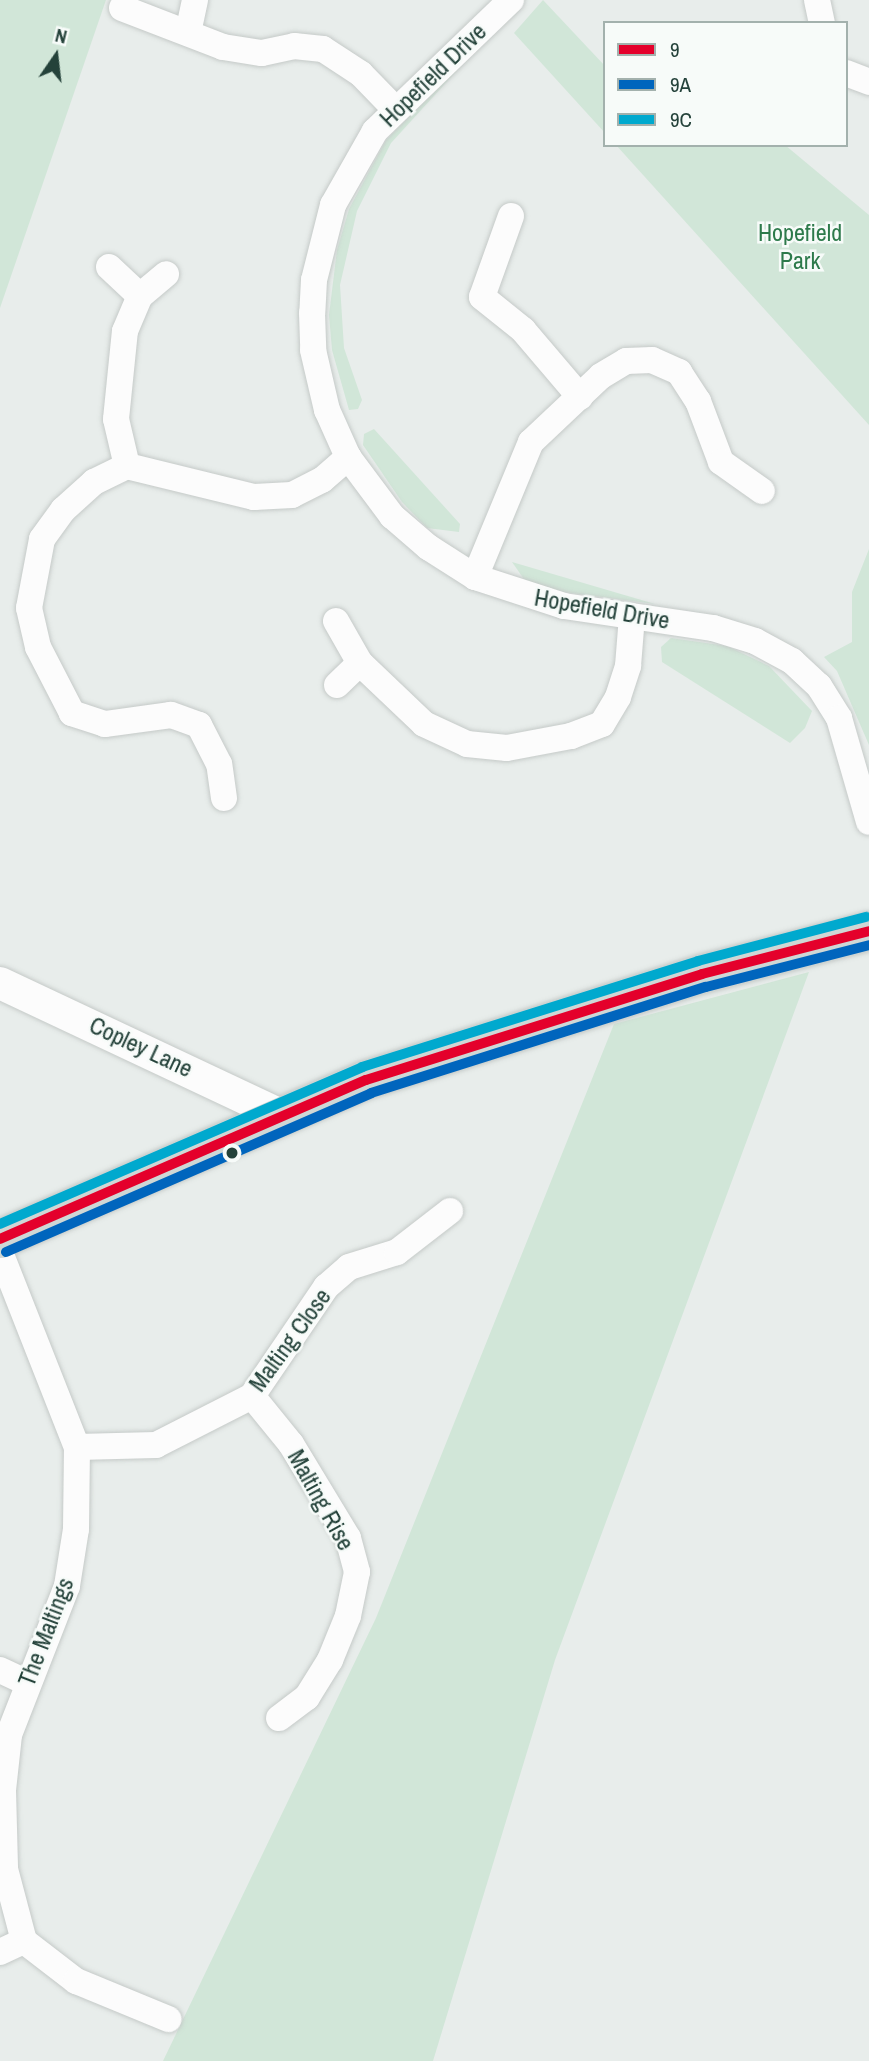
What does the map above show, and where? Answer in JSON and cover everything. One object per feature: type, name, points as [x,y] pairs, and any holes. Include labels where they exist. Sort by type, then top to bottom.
[{"type":"main road","points":[[0,1239],[366,1080],[521,1029],[780,953],[869,931]]},
{"type":"street","points":[[188,33],[195,0]]},
{"type":"street","name":"Hopefield Drive","points":[[511,0],[395,108],[352,165],[337,195],[314,280],[313,351],[327,410],[348,457],[392,516],[428,547],[475,577],[552,603],[713,628],[755,641],[792,662],[819,686],[839,718],[869,822]]},
{"type":"street","points":[[817,0],[822,21]]},
{"type":"street","points":[[122,8],[223,47],[261,53],[294,46],[323,49],[361,74],[395,108]]},
{"type":"street","points":[[848,73],[869,82]]},
{"type":"street","points":[[511,216],[482,297],[523,330],[580,397]]},
{"type":"street","points":[[108,267],[140,296]]},
{"type":"street","points":[[127,466],[116,419],[117,383],[125,331],[140,296],[166,274]]},
{"type":"street","points":[[475,577],[531,442],[601,376],[626,361],[652,360],[679,372],[698,401],[721,462],[762,491]]},
{"type":"street","points":[[224,798],[219,764],[200,725],[171,715],[104,724],[87,721],[72,713],[38,647],[29,608],[42,539],[73,500],[94,482],[127,466],[254,497],[292,495],[322,480],[348,457]]},
{"type":"street","points":[[336,621],[359,663],[424,724],[467,744],[506,748],[540,743],[602,724],[618,697],[628,666],[632,616]]},
{"type":"street","points":[[337,685],[359,663]]},
{"type":"street","name":"Copley Lane","points":[[0,983],[281,1115]]},
{"type":"street","name":"Malting Close","points":[[78,1447],[156,1445],[252,1396],[326,1287],[349,1267],[397,1252],[450,1211]]},
{"type":"street","name":"The Maltings","points":[[0,1252],[78,1447],[76,1530],[67,1586],[26,1682],[9,1735],[3,1790],[5,1869],[24,1941]]},
{"type":"street","name":"Malting Rise","points":[[252,1396],[291,1444],[348,1538],[357,1572],[348,1616],[330,1660],[307,1697],[279,1718]]},
{"type":"street","points":[[0,1670],[26,1682]]},
{"type":"street","points":[[0,1952],[24,1941],[76,1981],[168,2019]]},
{"type":"green space","points":[[0,0],[106,0],[0,308]]},
{"type":"green space","points":[[543,0],[603,64],[603,131],[514,33]]},
{"type":"green space","points":[[485,40],[391,143],[357,211],[340,285],[344,348],[362,400],[358,409],[349,410],[332,350],[329,315],[337,250],[349,209],[386,140]]},
{"type":"green space","name":"Hopefield Park","points":[[618,147],[787,147],[869,215],[869,425]]},
{"type":"green space","points":[[374,429],[460,524],[459,532],[427,528],[402,502],[363,445],[364,434]]},
{"type":"green space","points":[[869,549],[869,745],[837,671],[824,657],[852,642],[852,592]]},
{"type":"green space","points":[[512,562],[655,604],[556,591],[526,582]]},
{"type":"green space","points":[[671,638],[727,646],[769,666],[812,711],[805,728],[790,743],[662,662],[661,647]]},
{"type":"green space","points":[[809,972],[555,1660],[433,2061],[163,2061],[376,1618],[614,1024]]},
{"type":"transit line","name":"9C","points":[[0,1224],[362,1067],[698,961],[866,917]]},
{"type":"transit line","name":"9","points":[[0,1239],[366,1080],[702,974],[869,931]]},
{"type":"transit line","name":"9A","points":[[6,1252],[371,1093],[706,987],[869,945]]}]
